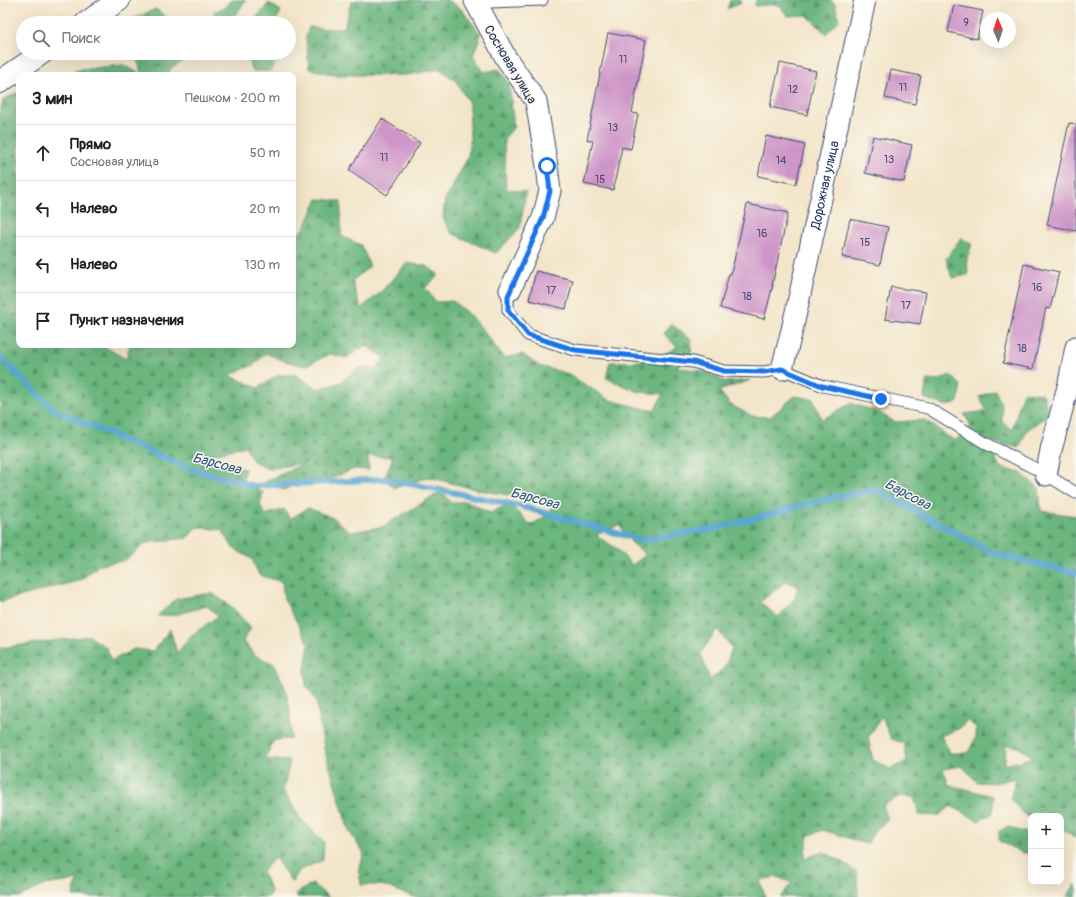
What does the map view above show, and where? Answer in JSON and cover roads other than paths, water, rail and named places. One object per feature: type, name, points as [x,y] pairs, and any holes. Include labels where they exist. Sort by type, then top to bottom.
[{"type":"street","points":[[96,16],[119,0]]},
{"type":"street","name":"Сосновая улица","points":[[474,0],[506,58],[536,101],[548,172],[550,191],[543,218],[510,290]]},
{"type":"street","name":"Дорожная улица","points":[[782,369],[792,330],[864,0]]},
{"type":"street","points":[[0,82],[32,60]]},
{"type":"street","points":[[1046,475],[1051,450],[1069,383],[1076,347]]},
{"type":"lane","points":[[474,0],[491,2],[542,0]]},
{"type":"lane","points":[[510,290],[508,296],[508,310],[528,335],[575,350],[693,362],[724,371],[764,372],[782,369],[822,386],[928,408],[987,444],[1046,475],[1076,493]]},
{"type":"waterway","name":"Барсова","points":[[0,357],[54,410],[191,469],[254,486],[386,479],[520,506],[641,540],[718,528],[838,496],[877,490],[995,554],[1076,573]]}]
